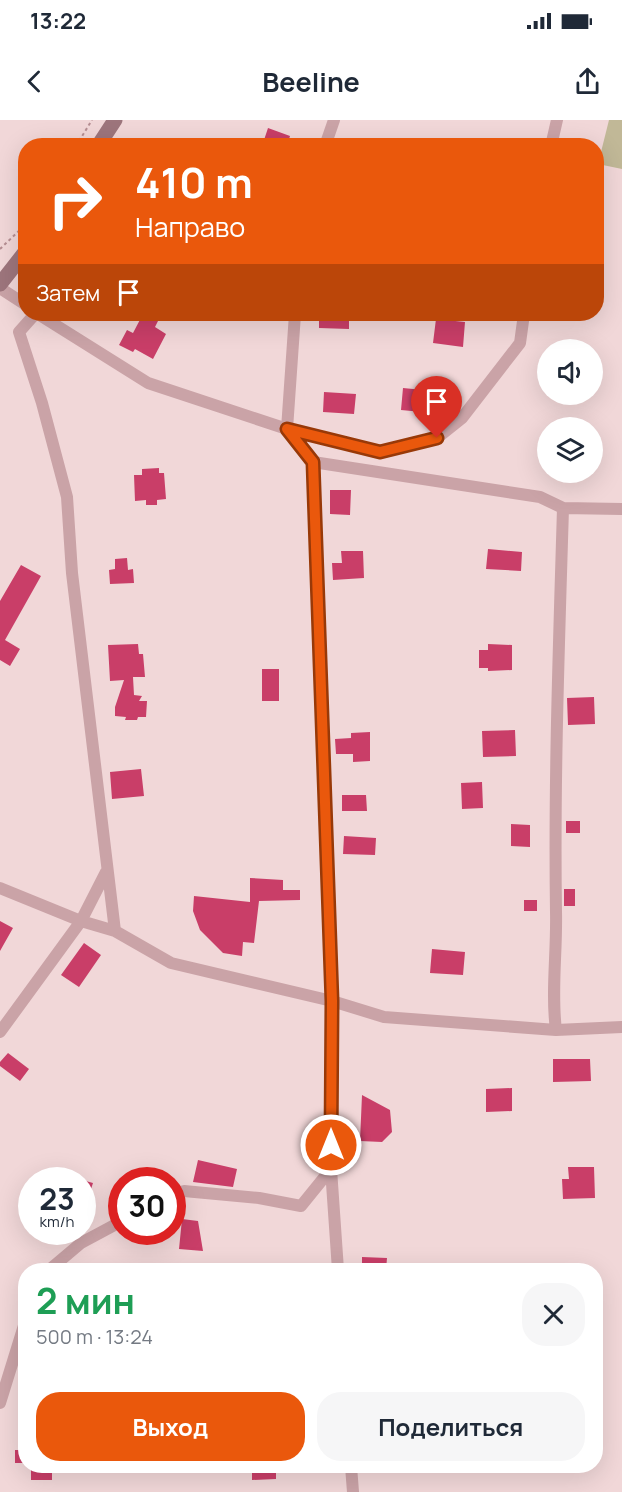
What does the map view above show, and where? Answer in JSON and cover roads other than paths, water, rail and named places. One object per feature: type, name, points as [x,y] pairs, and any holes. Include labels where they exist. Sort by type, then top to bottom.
[{"type":"main road","points":[[103,138],[115,120]]},
{"type":"main road","points":[[0,286],[18,262]]},
{"type":"street","points":[[328,138],[334,120]]},
{"type":"street","points":[[553,138],[557,120]]},
{"type":"street","points":[[0,286],[18,299]]},
{"type":"street","points":[[30,321],[19,332],[42,403],[67,497],[74,584],[106,872],[115,931]]},
{"type":"street","points":[[48,321],[148,383],[287,429],[380,452],[437,438],[462,418],[520,343],[523,321]]},
{"type":"street","points":[[295,321],[287,429],[313,462],[332,1001],[331,1169],[338,1263]]},
{"type":"street","points":[[313,462],[540,497],[563,508],[622,509]]},
{"type":"street","points":[[556,1030],[554,1010],[555,826],[563,508]]},
{"type":"street","points":[[0,1032],[81,921],[106,872]]},
{"type":"street","points":[[0,888],[81,921],[115,931],[171,963],[332,1001],[384,1017],[556,1030],[622,1027]]},
{"type":"street","points":[[186,1191],[259,1198],[301,1206],[331,1169]]},
{"type":"street","points":[[58,1263],[81,1243],[108,1229]]},
{"type":"street","points":[[0,1402],[18,1345]]},
{"type":"street","points":[[352,1473],[353,1492]]}]
